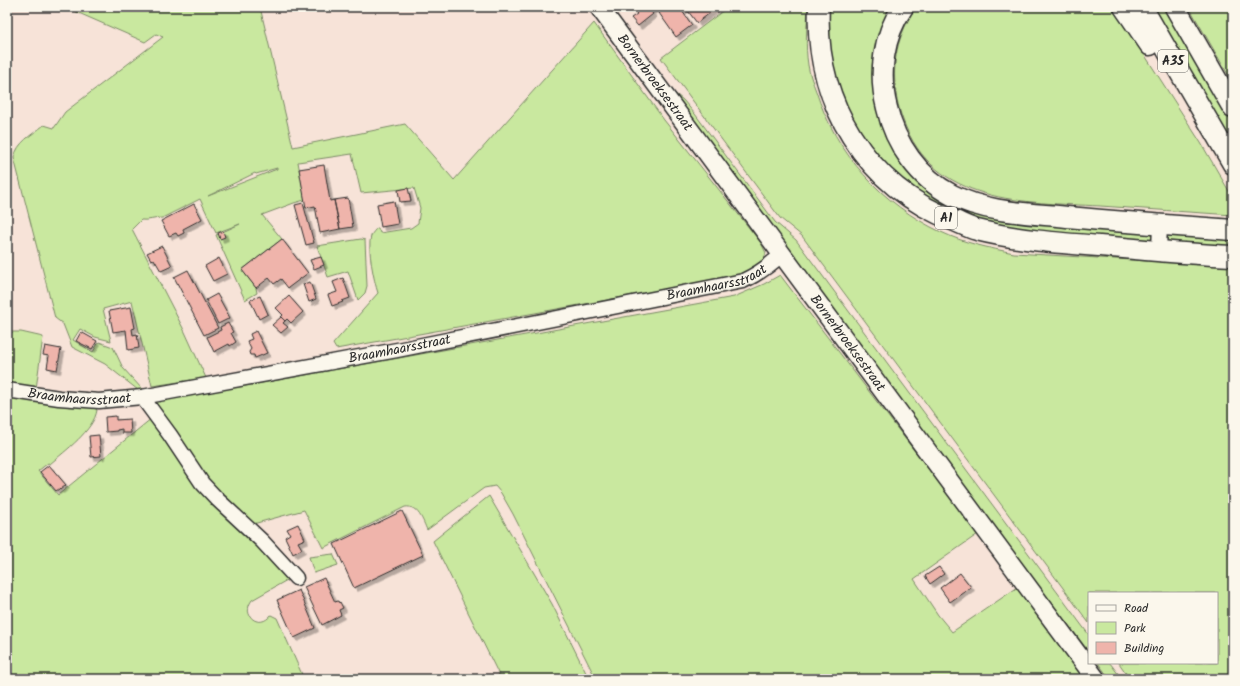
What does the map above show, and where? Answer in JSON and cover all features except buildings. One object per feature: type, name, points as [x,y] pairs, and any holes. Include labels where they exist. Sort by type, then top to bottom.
[{"type":"highway","name":"A1","points":[[819,7],[818,24],[824,69],[833,100],[842,122],[861,151],[882,175],[908,197],[939,215],[976,230],[1011,237],[1063,243],[1233,256]]},
{"type":"highway","name":"A1","points":[[903,7],[889,34],[885,50],[882,65],[884,98],[894,133],[901,145],[910,158],[936,184],[952,194],[970,202],[992,208],[1022,213],[1233,230]]},
{"type":"highway","points":[[1124,7],[1174,83],[1204,114]]},
{"type":"highway","name":"A35","points":[[1142,7],[1233,164]]},
{"type":"highway","name":"A35","points":[[1175,7],[1233,108]]},
{"type":"main road","name":"Bornerbroeksestraat","points":[[598,7],[1096,679]]},
{"type":"street","points":[[1159,251],[1160,224]]},
{"type":"street","name":"Braamhaarsstraat","points":[[7,390],[59,398],[99,400],[142,397],[397,350],[743,281],[757,275],[781,254]]},
{"type":"street","points":[[142,397],[170,434],[202,483],[262,541],[296,578]]},
{"type":"green space","points":[[65,7],[260,7],[293,147],[405,124],[454,180],[594,23],[664,120],[761,243],[766,253],[765,257],[758,266],[745,275],[336,349],[333,344],[378,293],[370,256],[370,241],[372,234],[377,228],[380,233],[411,228],[418,223],[420,208],[414,188],[361,193],[352,154],[298,162],[305,200],[262,215],[282,239],[242,270],[256,288],[257,293],[245,300],[216,235],[240,224],[216,233],[200,199],[162,218],[141,220],[132,229],[185,332],[206,378],[152,386],[132,301],[103,309],[111,341],[95,337],[80,329],[73,340],[93,352],[99,342],[113,347],[123,368],[142,389],[138,390],[105,364],[72,347],[63,324],[55,318],[14,158],[18,148],[30,136],[44,125],[54,128],[65,112],[163,37],[156,34],[145,42]],"holes":[[[277,169],[208,196],[255,173]]]},
{"type":"green space","points":[[728,7],[808,7],[806,43],[809,68],[812,81],[825,114],[836,136],[864,175],[881,192],[899,207],[920,220],[950,236],[986,247],[1014,253],[1233,266],[1233,679],[1130,679],[1120,664],[1218,664],[1218,592],[1088,592],[1088,622],[802,236],[780,218],[661,58]]},
{"type":"green space","points":[[825,7],[899,7],[885,116],[961,202],[1233,233],[1233,248],[1042,232],[982,221],[943,207],[908,184],[892,170],[865,138],[854,120],[835,82],[830,54]]},
{"type":"green space","points":[[915,7],[1114,7],[1201,143],[1233,198],[1233,215],[1042,203],[1012,199],[985,193],[959,184],[936,169],[917,148],[903,120],[895,88],[895,66],[898,44]]},
{"type":"green space","points":[[1151,7],[1167,7],[1233,122],[1233,151]]},
{"type":"green space","points":[[1189,7],[1233,7],[1233,83]]},
{"type":"green space","points":[[671,90],[683,100],[695,114],[775,222],[796,240],[1088,634],[1088,651],[969,494]]},
{"type":"green space","points":[[361,239],[365,240],[367,286],[365,293],[358,300],[348,271],[328,277],[317,246]]},
{"type":"green space","points":[[780,275],[978,534],[914,579],[938,615],[952,632],[1018,587],[1089,679],[596,679],[513,514],[501,493],[495,486],[484,488],[427,530],[417,511],[410,507],[405,507],[323,548],[304,510],[253,524],[209,480],[153,400],[245,386],[734,297],[764,284]]},
{"type":"green space","points":[[7,332],[21,332],[43,337],[36,389],[7,385]]},
{"type":"green space","points":[[7,394],[91,405],[97,410],[95,418],[78,440],[50,464],[48,463],[38,471],[58,495],[152,418],[168,441],[185,471],[189,471],[279,562],[287,580],[252,600],[248,611],[250,616],[257,621],[267,619],[271,615],[277,618],[304,679],[7,679]]},
{"type":"green space","points":[[489,496],[552,604],[589,679],[501,679],[433,541]]},
{"type":"green space","points":[[333,554],[338,565],[314,573],[309,557]]},
{"type":"green space","points":[[1099,664],[1111,664],[1122,679],[1110,679]]}]
